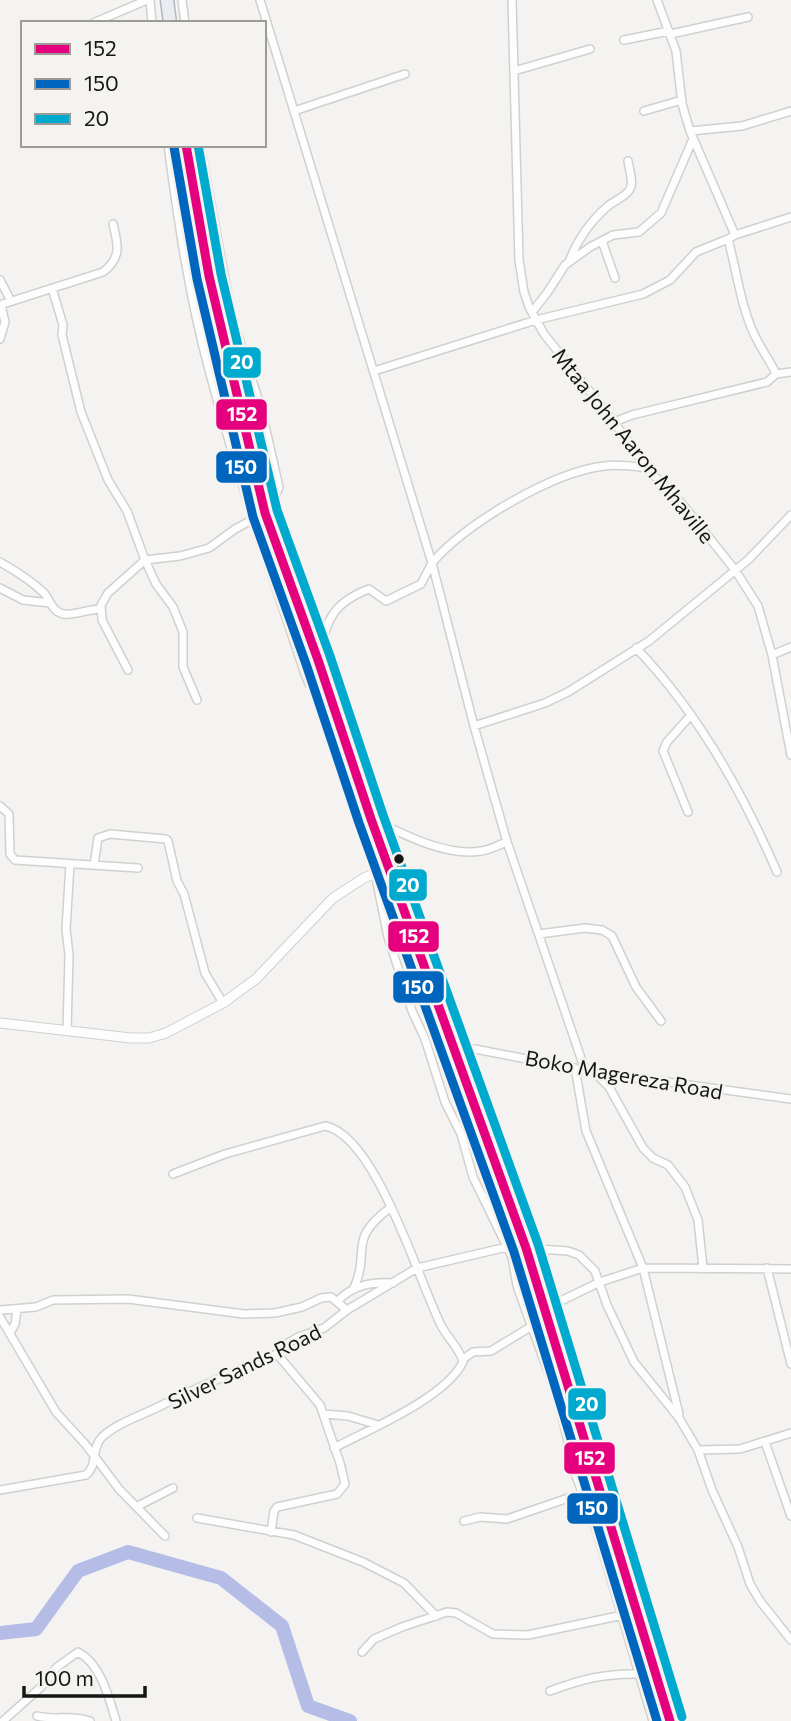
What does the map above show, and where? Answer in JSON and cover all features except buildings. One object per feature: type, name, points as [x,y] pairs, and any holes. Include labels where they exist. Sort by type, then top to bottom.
[{"type":"highway","points":[[167,0],[170,21]]},
{"type":"highway","points":[[186,147],[209,276],[259,516],[318,660],[371,819],[526,1248],[670,1721]]},
{"type":"street","points":[[98,21],[148,0],[152,21]]},
{"type":"street","points":[[182,0],[185,21]]},
{"type":"street","points":[[260,0],[432,563],[507,842],[585,1070]]},
{"type":"street","name":"Mtaa John Aaron Mhaville","points":[[512,0],[519,260],[524,292],[531,312],[544,334],[647,468],[684,506],[735,570],[758,606],[772,655],[791,755]]},
{"type":"street","points":[[657,0],[670,32],[678,63],[682,100],[690,131],[732,237],[746,309],[757,340],[776,374]]},
{"type":"street","points":[[624,40],[748,17]]},
{"type":"street","points":[[514,71],[590,49]]},
{"type":"street","points":[[294,111],[405,74]]},
{"type":"street","points":[[644,111],[682,100]]},
{"type":"street","points":[[690,131],[742,126],[791,111]]},
{"type":"street","points":[[569,262],[612,235],[639,232],[661,214],[693,139]]},
{"type":"street","points":[[168,147],[190,287],[206,357],[259,516],[309,684],[325,682]]},
{"type":"street","points":[[128,670],[102,620],[100,608],[103,598],[145,560],[180,556],[209,548],[271,507],[279,486],[261,408],[232,317],[200,147]]},
{"type":"street","points":[[531,312],[569,262],[574,248],[595,219],[630,190],[632,186],[628,161]]},
{"type":"street","points":[[374,371],[536,320],[643,294],[670,280],[696,251],[791,217]]},
{"type":"street","points":[[0,339],[5,322],[1,305],[103,272],[110,267],[119,251],[113,224]]},
{"type":"street","points":[[602,241],[615,278]]},
{"type":"street","points":[[209,276],[223,272]]},
{"type":"street","points":[[0,280],[11,301]]},
{"type":"street","points":[[52,288],[81,412],[108,480],[127,511],[156,584],[173,607],[183,632],[183,667],[197,700]]},
{"type":"street","points":[[614,422],[632,415],[767,382],[776,374],[791,372]]},
{"type":"street","points":[[318,660],[332,612],[341,604],[369,589],[386,601],[421,584],[432,563],[444,549],[466,531],[527,494],[567,476],[604,466],[647,468]]},
{"type":"street","points":[[474,726],[545,703],[568,692],[649,641],[750,559],[791,515]]},
{"type":"street","points":[[0,563],[32,582],[54,610],[66,615],[100,608]]},
{"type":"street","points":[[0,563],[0,572]]},
{"type":"street","points":[[0,588],[23,600],[50,603]]},
{"type":"street","points":[[772,655],[791,647]]},
{"type":"street","points":[[636,648],[691,715],[721,761],[752,817],[777,872]]},
{"type":"street","points":[[688,812],[663,751],[667,742],[691,715]]},
{"type":"street","points":[[0,806],[6,810],[10,819],[12,858],[21,861],[138,868]]},
{"type":"street","points":[[371,819],[416,840],[453,850],[485,851],[507,842]]},
{"type":"street","points":[[94,865],[98,838],[110,834],[168,841],[177,881],[184,894],[205,973],[223,1003]]},
{"type":"street","points":[[67,1031],[69,955],[66,929],[70,864]]},
{"type":"street","points":[[0,1023],[131,1038],[149,1038],[186,1024],[223,1003],[256,979],[333,898],[348,887],[390,867]]},
{"type":"street","points":[[375,873],[385,927],[412,1012],[425,1039],[445,1102],[461,1134],[473,1177],[512,1257],[517,1286],[558,1399],[576,1476],[623,1615],[653,1721]]},
{"type":"street","points":[[539,934],[585,928],[602,930],[612,936],[636,986],[661,1021]]},
{"type":"street","name":"Boko Magereza Road","points":[[457,1054],[475,1049],[594,1072],[791,1099]]},
{"type":"street","points":[[575,1068],[586,1131],[643,1268],[679,1418]]},
{"type":"street","points":[[594,1072],[608,1087],[643,1148],[653,1158],[668,1165],[685,1187],[698,1220],[703,1268]]},
{"type":"street","points":[[173,1174],[225,1154],[325,1126],[335,1128],[346,1136],[362,1154],[391,1207],[442,1326],[463,1359],[462,1365],[445,1385],[403,1413],[334,1448]]},
{"type":"street","points":[[354,1288],[364,1233],[391,1207]]},
{"type":"street","name":"Silver Sands Road","points":[[0,1490],[86,1475],[93,1469],[97,1445],[101,1438],[118,1426],[276,1354],[280,1348],[298,1337],[324,1328],[347,1310],[417,1268],[507,1247],[568,1251],[588,1262],[600,1282],[607,1305],[634,1362],[679,1418],[698,1450],[751,1584],[760,1601],[791,1640]]},
{"type":"street","points":[[544,1309],[600,1282],[643,1268],[791,1269]]},
{"type":"street","points":[[766,1268],[791,1364]]},
{"type":"street","points":[[337,1302],[354,1288],[371,1283],[393,1283]]},
{"type":"street","points":[[0,1310],[36,1307],[53,1300],[128,1298],[243,1314],[275,1313],[331,1297],[347,1310]]},
{"type":"street","points":[[9,1333],[15,1324],[17,1310]]},
{"type":"street","points":[[0,1317],[56,1412],[95,1456],[119,1489],[165,1536]]},
{"type":"street","points":[[463,1359],[473,1352],[491,1350],[532,1326],[550,1322]]},
{"type":"street","points":[[271,1532],[277,1507],[341,1492],[344,1480],[320,1405],[276,1354]]},
{"type":"street","points":[[324,1414],[348,1416],[378,1425]]},
{"type":"street","points":[[698,1450],[740,1449],[791,1433]]},
{"type":"street","points":[[765,1442],[791,1516]]},
{"type":"street","points":[[138,1506],[173,1488]]},
{"type":"street","points":[[464,1521],[480,1517],[507,1519],[583,1493]]},
{"type":"street","points":[[197,1518],[294,1535],[388,1573],[404,1583],[436,1616]]},
{"type":"street","points":[[362,1652],[374,1639],[453,1612],[493,1634],[528,1635],[623,1615]]},
{"type":"street","points":[[3,1721],[41,1687],[57,1667],[78,1652],[84,1655],[106,1684],[115,1720]]},
{"type":"street","points":[[550,1691],[574,1682],[610,1674],[640,1674]]},
{"type":"street","points":[[37,1716],[56,1720],[73,1716],[90,1721]]},
{"type":"waterway","points":[[0,1633],[36,1629],[78,1571],[128,1552],[221,1578],[282,1626],[308,1706],[350,1721]]},
{"type":"transit line","name":"150","points":[[174,147],[197,279],[253,517],[359,823],[514,1252],[657,1721]]},
{"type":"transit line","name":"152","points":[[186,147],[209,276],[265,513],[371,819],[526,1248],[670,1721]]},
{"type":"transit line","name":"20","points":[[198,147],[221,274],[277,510],[330,656],[383,815],[538,1244],[682,1717]]}]
